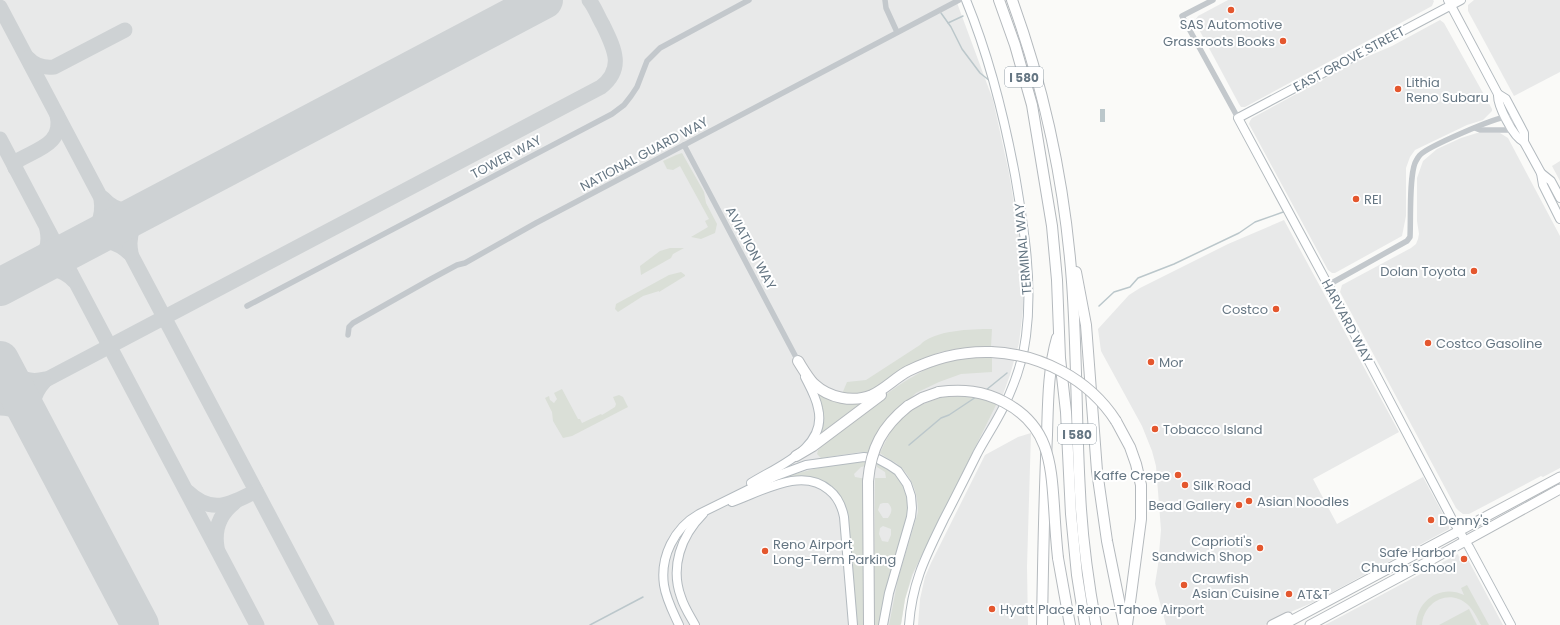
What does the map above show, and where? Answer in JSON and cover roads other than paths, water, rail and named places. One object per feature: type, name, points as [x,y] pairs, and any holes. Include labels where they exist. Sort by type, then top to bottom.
[{"type":"highway","name":"I 580","points":[[999,0],[1015,45],[1032,105],[1052,226],[1066,412],[1072,528],[1077,575],[1086,625]]},
{"type":"highway","name":"I 580","points":[[1012,0],[1027,44],[1047,116],[1063,197],[1069,243],[1074,327],[1080,493],[1086,565],[1096,625]]},
{"type":"highway","points":[[1069,243],[1080,287],[1086,325],[1097,471],[1107,541],[1124,625]]},
{"type":"highway","points":[[1042,625],[1047,421],[1052,355],[1059,330]]},
{"type":"highway","points":[[798,361],[810,379],[819,388],[830,394],[848,399],[861,398],[872,394],[898,377],[932,360],[947,356],[979,352],[1012,354],[1026,357],[1056,368],[1086,387],[1106,408],[1130,446],[1141,485],[1141,519],[1127,625]]},
{"type":"highway","points":[[796,456],[813,446],[916,368]]},
{"type":"highway","points":[[869,625],[868,481],[872,455],[876,444],[890,422],[908,406],[922,398],[940,392],[965,390],[990,395],[1016,409],[1039,432],[1049,457],[1058,558],[1070,625]]},
{"type":"main road","points":[[1283,625],[1560,477]]},
{"type":"main road","points":[[1310,625],[1559,490]]},
{"type":"main road","points":[[1272,625],[1292,614],[1308,611]]},
{"type":"street","name":"TOWER WAY","points":[[247,306],[612,114],[624,105],[631,96],[637,87],[647,61],[660,48],[749,0]]},
{"type":"street","points":[[886,0],[886,8],[897,32]]},
{"type":"street","name":"NATIONAL GUARD WAY","points":[[348,335],[349,327],[353,323],[425,282],[457,265],[465,263],[536,223],[959,0]]},
{"type":"street","name":"TERMINAL WAY","points":[[909,625],[914,588],[920,568],[976,456],[1003,408],[1021,363],[1026,334],[1028,271],[1022,213],[1007,135],[996,93],[976,24],[966,0]]},
{"type":"street","name":"HARVARD WAY","points":[[1213,0],[1182,16],[1511,625]]},
{"type":"street","name":"EAST GROVE STREET","points":[[1238,118],[1450,3],[1461,0]]},
{"type":"street","points":[[1450,3],[1498,94],[1498,103],[1506,117],[1517,129]]},
{"type":"street","points":[[1498,94],[1506,99],[1517,129],[1516,136],[1524,142],[1541,173],[1543,185],[1559,216]]},
{"type":"street","points":[[1328,285],[1406,243],[1410,237],[1412,182],[1415,164],[1420,154],[1479,125],[1506,117]]},
{"type":"street","points":[[1475,128],[1480,130],[1517,129]]},
{"type":"street","name":"AVIATION WAY","points":[[684,145],[798,361]]},
{"type":"street","points":[[1541,173],[1551,181],[1560,198]]},
{"type":"street","points":[[726,500],[806,449],[815,436],[819,417],[817,403],[798,361]]},
{"type":"street","points":[[679,625],[665,590],[663,576],[665,562],[672,542],[682,526],[695,516],[786,472],[816,463],[869,457],[881,460],[902,475],[911,496],[912,513],[893,578],[883,625]]},
{"type":"street","points":[[695,625],[679,591],[676,576],[680,549],[686,536],[708,510],[796,480],[813,481],[828,489],[837,499],[843,512],[854,625]]},
{"type":"waterway","points":[[941,13],[951,27],[962,49],[980,73],[990,81]]},
{"type":"waterway","points":[[948,23],[963,16]]},
{"type":"waterway","points":[[1099,306],[1114,292],[1130,287],[1138,278],[1174,264],[1239,233],[1255,222],[1286,211]]},
{"type":"waterway","points":[[986,390],[1007,373]]},
{"type":"waterway","points":[[909,445],[941,418],[949,415],[976,397]]},
{"type":"waterway","points":[[590,625],[643,597]]},
{"type":"place","name":"SAS Automotive","points":[[1231,10]]},
{"type":"place","name":"Grassroots Books","points":[[1283,41]]},
{"type":"place","name":"Lithia Reno Subaru","points":[[1398,89]]},
{"type":"place","name":"REI","points":[[1356,199]]},
{"type":"place","name":"Dolan Toyota","points":[[1474,271]]},
{"type":"place","name":"Costco","points":[[1276,309]]},
{"type":"place","name":"Costco Gasoline","points":[[1428,343]]},
{"type":"place","name":"Mor","points":[[1151,362]]},
{"type":"place","name":"Tobacco Island","points":[[1155,429]]},
{"type":"place","name":"Kaffe Crepe","points":[[1178,475]]},
{"type":"place","name":"Silk Road","points":[[1185,485]]},
{"type":"place","name":"Asian Noodles","points":[[1249,501]]},
{"type":"place","name":"Bead Gallery","points":[[1239,505]]},
{"type":"place","name":"Denny's","points":[[1431,520]]},
{"type":"place","name":"Caprioti's Sandwich Shop","points":[[1260,548]]},
{"type":"place","name":"Reno Airport Long-Term Parking","points":[[765,551]]},
{"type":"place","name":"Safe Harbor Church School","points":[[1464,559]]},
{"type":"place","name":"Crawfish Asian Cuisine","points":[[1184,585]]},
{"type":"place","name":"AT&T","points":[[1289,594]]},
{"type":"place","name":"Hyatt Place Reno-Tahoe Airport","points":[[992,609]]}]
